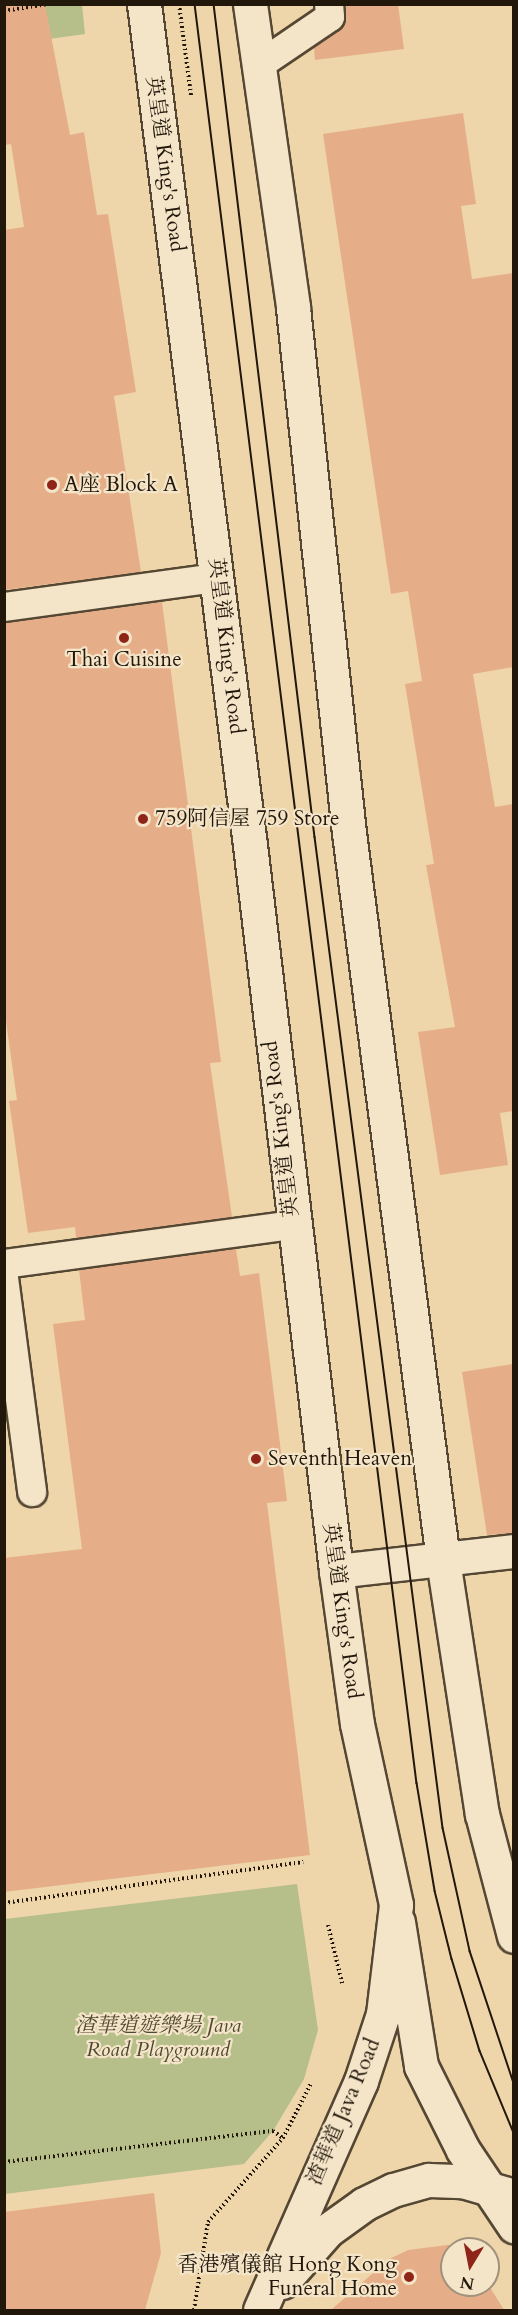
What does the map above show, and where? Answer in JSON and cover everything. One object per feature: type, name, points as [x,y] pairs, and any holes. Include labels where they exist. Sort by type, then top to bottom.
[{"type":"main road","name":"英皇道 King's Road","points":[[144,4],[217,578],[293,1225],[357,1724],[396,1905],[421,2066],[463,2150],[502,2192],[513,2226]]},
{"type":"main road","points":[[250,4],[295,328],[349,834],[443,1560],[482,1814],[513,1936]]},
{"type":"main road","points":[[336,1571],[513,1551]]},
{"type":"main road","name":"渣華道 Java Road","points":[[261,2310],[361,2081],[380,2026],[396,1905]]},
{"type":"main road","points":[[261,2310],[293,2267],[328,2230],[364,2204],[393,2190],[429,2180],[502,2192]]},
{"type":"lane","points":[[258,66],[330,17],[328,4]]},
{"type":"lane","points":[[4,607],[217,578]]},
{"type":"lane","points":[[4,1264],[293,1225]]},
{"type":"lane","points":[[4,1278],[32,1492]]},
{"type":"path","points":[[4,11],[47,4]]},
{"type":"path","points":[[179,4],[191,95]]},
{"type":"path","points":[[4,1903],[303,1862]]},
{"type":"path","points":[[328,1925],[345,1994]]},
{"type":"path","name":"渣華道 Java Road","points":[[194,2310],[208,2222],[283,2138],[312,2080]]},
{"type":"path","points":[[4,2162],[273,2131],[283,2138]]},
{"type":"green space","points":[[4,5],[82,5],[85,34],[5,45]]},
{"type":"green space","name":"渣華道遊樂場 Java Road Playground","points":[[297,1884],[318,2030],[304,2079],[273,2131],[244,2164],[5,2194],[5,1919]]},
{"type":"building","points":[[4,4],[45,4],[70,135],[84,132],[97,215],[108,214],[136,392],[114,396],[141,572],[4,590],[4,230],[24,227],[11,144],[4,145]]},
{"type":"building","points":[[346,4],[398,4],[404,49],[315,60],[314,48],[345,25]]},
{"type":"building","points":[[463,113],[476,204],[461,206],[472,279],[513,273],[513,667],[473,674],[495,807],[513,804],[513,1111],[500,1113],[508,1165],[440,1175],[418,1032],[455,1027],[426,865],[434,864],[405,684],[422,681],[408,591],[391,594],[323,134]]},
{"type":"building","points":[[162,602],[221,1062],[210,1063],[232,1217],[76,1238],[75,1227],[28,1233],[9,1101],[17,1100],[4,1007],[4,623]]},
{"type":"building","points":[[236,1249],[240,1276],[259,1273],[287,1501],[267,1503],[310,1855],[4,1892],[4,1558],[82,1549],[53,1324],[85,1320],[79,1270]]},
{"type":"building","points":[[513,1364],[513,1533],[487,1535],[462,1372]]},
{"type":"building","points":[[154,2193],[161,2253],[145,2310],[4,2310],[4,2212]]},
{"type":"building","name":"香港殯儀館 Hong Kong Funeral Home","points":[[440,2246],[440,2297],[496,2297],[504,2310],[331,2310],[389,2259],[408,2250]]},
{"type":"tram line","points":[[195,4],[417,1783],[435,1891],[452,1959],[480,2051],[514,2133]]},
{"type":"tram line","points":[[214,4],[315,837],[443,1828],[470,1951],[514,2083]]},
{"type":"place","name":"A座 Block A","points":[[52,485]]},
{"type":"place","name":"Thai Cuisine","points":[[124,638]]},
{"type":"place","name":"759阿信屋 759 Store","points":[[143,819]]},
{"type":"place","name":"Seventh Heaven","points":[[256,1459]]},
{"type":"place","name":"香港殯儀館 Hong Kong Funeral Home","points":[[409,2277]]}]
